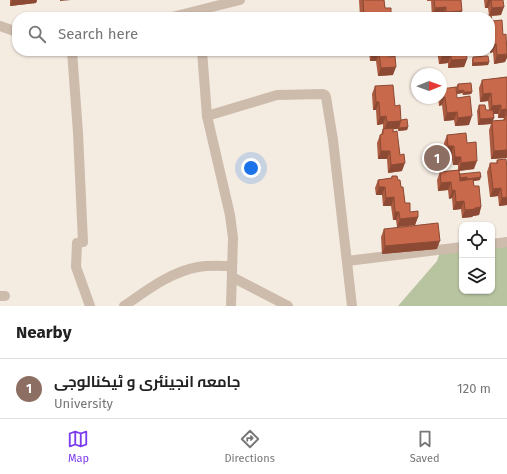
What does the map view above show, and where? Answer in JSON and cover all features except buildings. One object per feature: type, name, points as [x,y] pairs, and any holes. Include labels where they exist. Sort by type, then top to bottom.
[{"type":"street","points":[[203,12],[240,0]]},
{"type":"street","points":[[0,26],[12,30]]},
{"type":"street","points":[[72,56],[78,133],[83,242],[77,244],[76,267],[90,306]]},
{"type":"street","points":[[202,56],[207,116],[230,215],[233,238],[231,306]]},
{"type":"street","points":[[207,116],[277,95],[323,94],[326,96],[333,140],[352,306]]},
{"type":"street","points":[[495,244],[507,242]]},
{"type":"street","points":[[347,261],[459,247]]},
{"type":"street","points":[[124,306],[154,285],[174,275],[197,267],[232,266]]},
{"type":"street","points":[[232,277],[288,306]]},
{"type":"green space","points":[[507,246],[507,306],[398,306],[437,261],[440,252],[459,250],[459,294],[495,294],[495,248]]},
{"type":"place","name":"جامعہ انجینئری و ٹیکنالوجی","points":[[437,158]]}]
